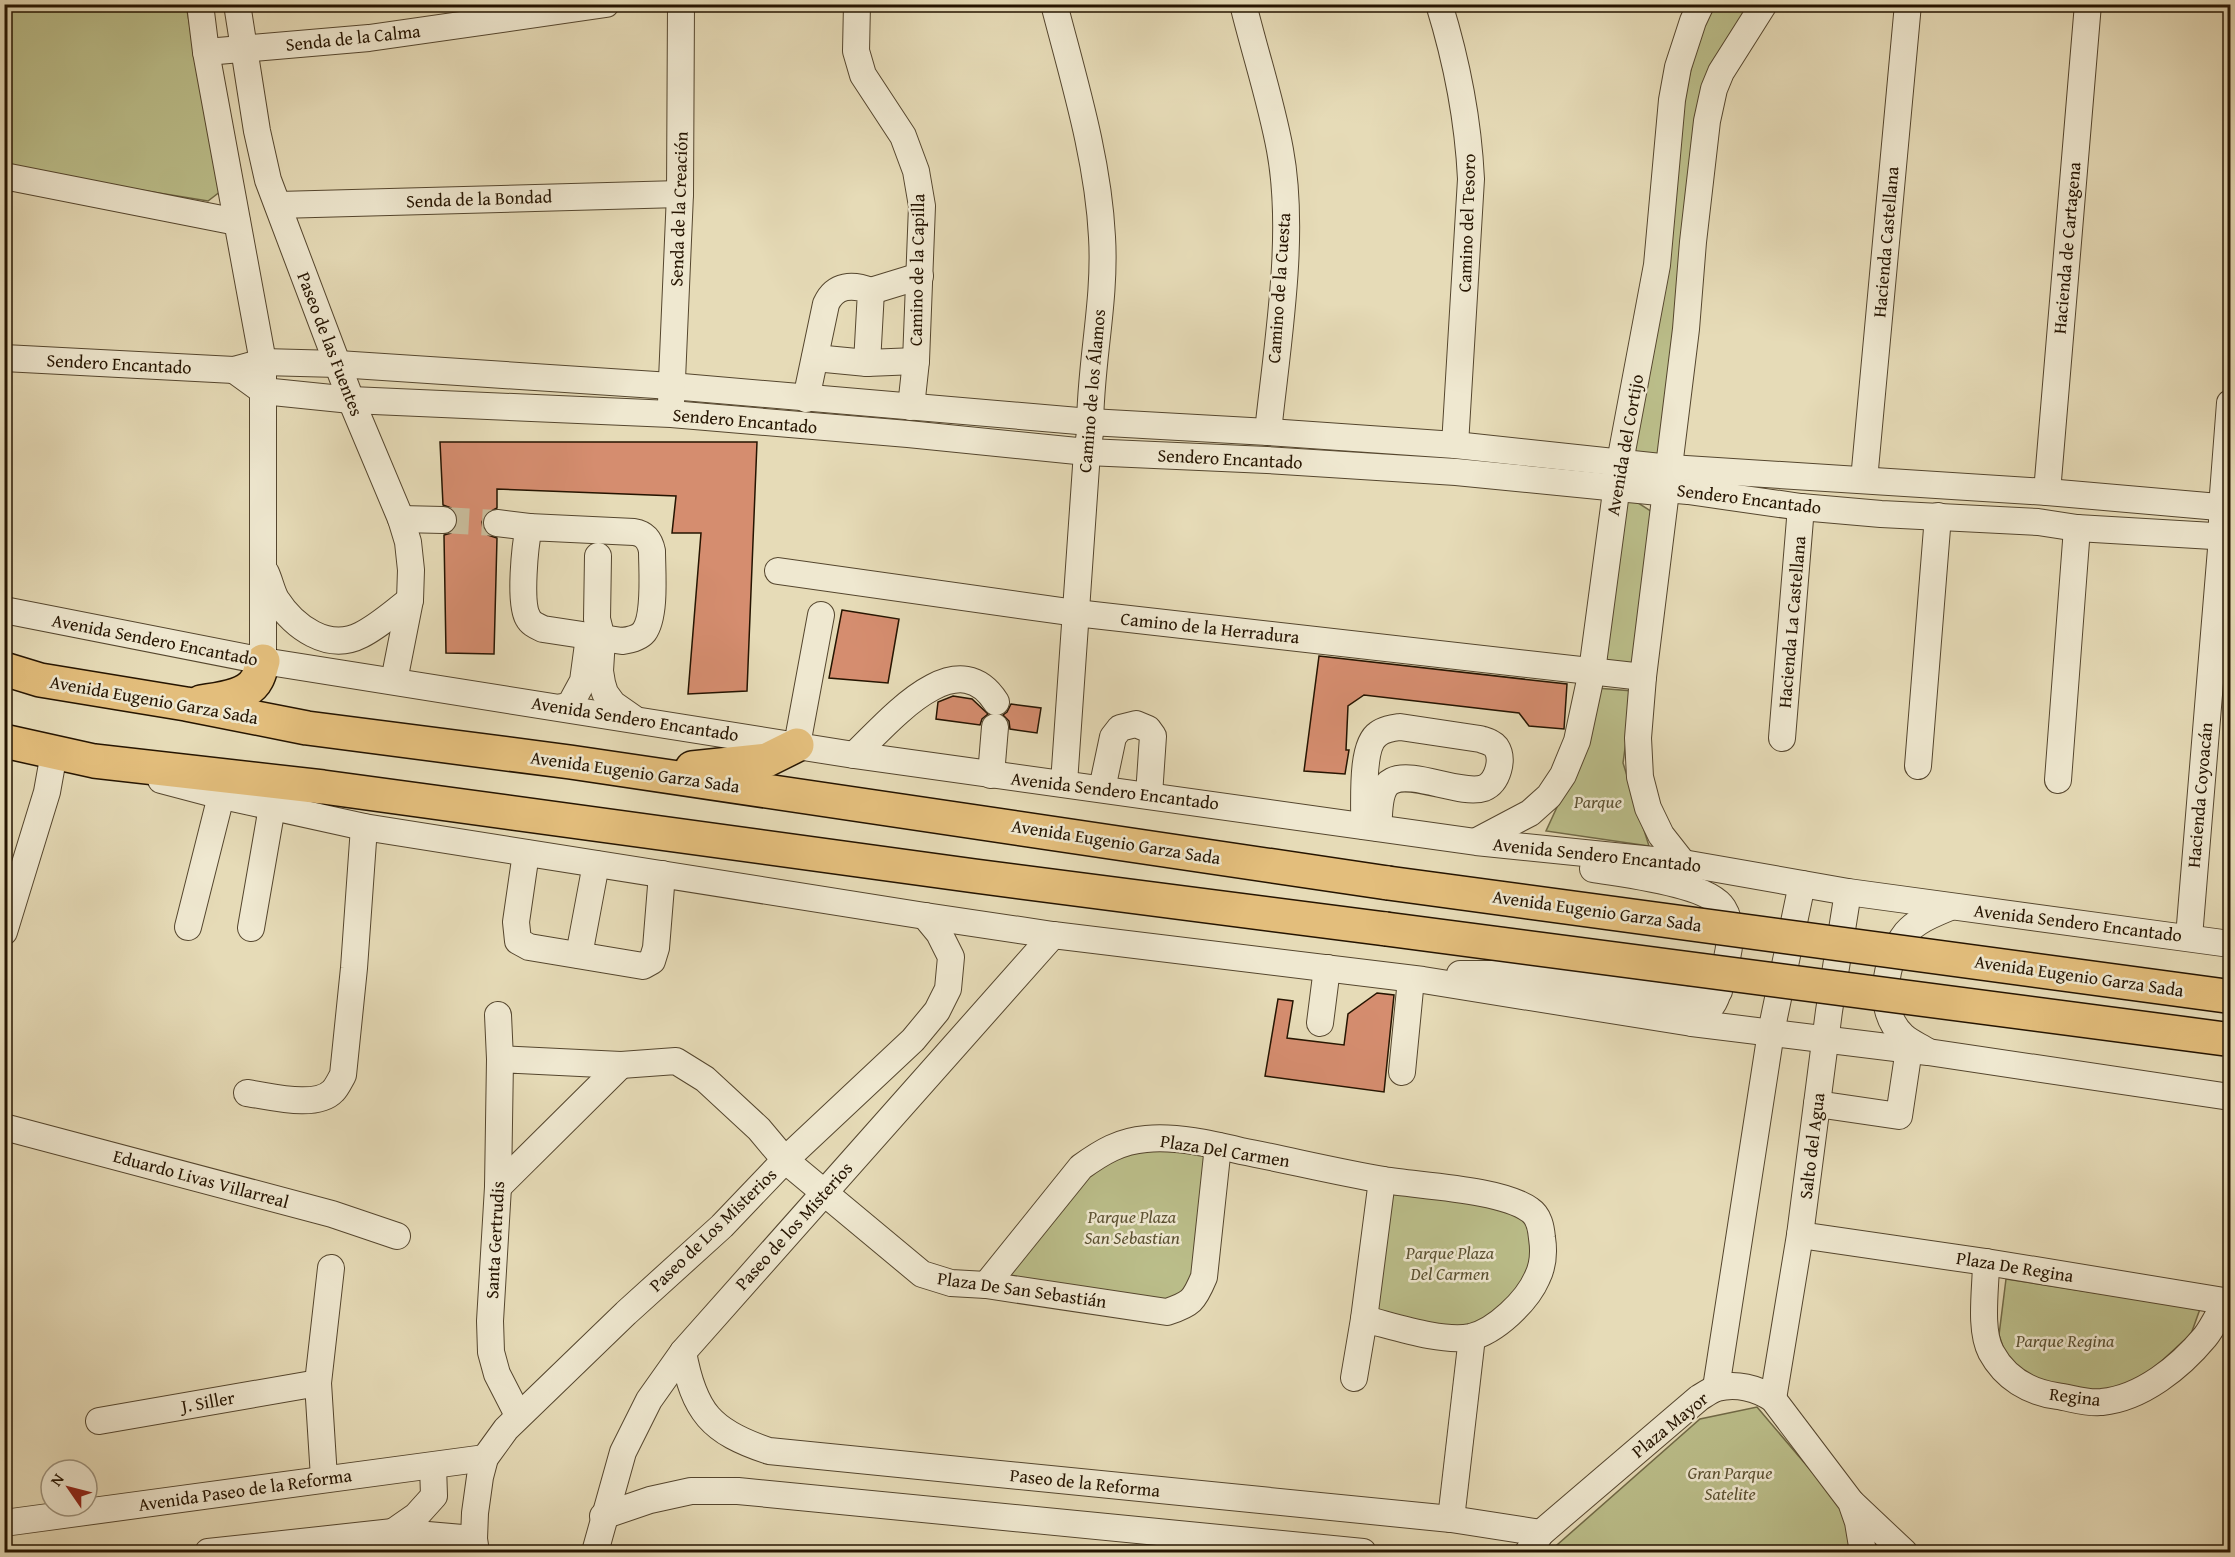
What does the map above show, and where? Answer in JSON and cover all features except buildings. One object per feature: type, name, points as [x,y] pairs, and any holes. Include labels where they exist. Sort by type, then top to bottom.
[{"type":"highway","points":[[186,704],[216,700],[242,693],[257,679],[263,661]]},
{"type":"highway","name":"Avenida Eugenio Garza Sada","points":[[4,669],[40,680],[186,704],[307,728],[620,769],[1388,883],[2228,997]]},
{"type":"highway","points":[[4,741],[94,761],[323,787],[975,876],[2228,1039]]},
{"type":"highway","points":[[620,769],[681,769],[767,760],[797,745]]},
{"type":"street","points":[[200,4],[206,52],[263,362],[263,661]]},
{"type":"street","name":"Paseo de las Fuentes","points":[[237,4],[259,141],[268,180],[351,400],[401,519],[409,552],[410,600],[394,681]]},
{"type":"street","name":"Senda de la Calma","points":[[206,52],[369,38],[606,4]]},
{"type":"street","name":"Senda de la Creación","points":[[671,414],[680,194],[681,4]]},
{"type":"street","name":"Camino de la Capilla","points":[[857,4],[856,51],[863,75],[903,136],[916,171],[922,206],[916,361],[911,406]]},
{"type":"street","name":"Camino de los Álamos","points":[[1054,4],[1090,148],[1102,237],[1102,277],[1087,452],[1064,783]]},
{"type":"street","name":"Camino de la Cuesta","points":[[1243,4],[1280,151],[1285,206],[1284,268],[1268,432]]},
{"type":"street","name":"Camino del Tesoro","points":[[1439,4],[1461,88],[1469,136],[1470,168],[1455,445]]},
{"type":"street","name":"Avenida del Cortijo","points":[[1476,842],[1530,813],[1549,796],[1563,775],[1577,741],[1592,671],[1620,462],[1657,265],[1668,133],[1678,67],[1701,4]]},
{"type":"street","points":[[1683,863],[1662,835],[1648,808],[1640,777],[1638,738],[1643,677],[1668,479],[1708,112],[1721,72],[1764,4]]},
{"type":"street","name":"Hacienda Castellana","points":[[1864,480],[1908,4]]},
{"type":"street","name":"Hacienda de Cartagena","points":[[2047,492],[2088,4]]},
{"type":"street","points":[[4,176],[237,222]]},
{"type":"street","name":"Senda de la Bondad","points":[[278,205],[680,194]]},
{"type":"street","points":[[806,399],[830,296],[842,287],[854,286],[871,291],[920,276]]},
{"type":"street","points":[[867,363],[871,291]]},
{"type":"street","name":"Sendero Encantado","points":[[4,358],[234,370],[263,362],[338,364],[671,386],[1090,422],[1455,445],[1620,462],[1668,479],[1688,491],[1801,507],[2226,537]]},
{"type":"street","points":[[815,358],[867,363],[916,361]]},
{"type":"street","points":[[234,370],[263,391]]},
{"type":"street","name":"Sendero Encantado","points":[[263,391],[351,400],[671,414],[1087,452],[1456,472],[1659,492],[1668,479]]},
{"type":"street","name":"Hacienda Coyoacán","points":[[2189,937],[2226,537],[2230,403]]},
{"type":"street","name":"Sendero Encantado","points":[[1668,479],[1864,480],[2047,492],[2226,508]]},
{"type":"street","name":"Hacienda La Castellana","points":[[1782,738],[1801,507]]},
{"type":"street","points":[[1918,766],[1938,516]]},
{"type":"street","points":[[401,519],[444,520]]},
{"type":"street","points":[[497,523],[529,527],[634,532],[644,535],[650,542],[652,551],[650,617],[644,632],[634,639],[622,641],[596,631],[543,629],[534,625],[527,618],[524,607],[524,547],[529,527]]},
{"type":"street","points":[[2058,780],[2077,528]]},
{"type":"street","points":[[598,556],[596,631],[600,671],[605,693],[613,704],[633,718]]},
{"type":"street","points":[[262,562],[275,598],[288,615],[306,631],[323,639],[342,641],[360,636],[382,623],[410,600]]},
{"type":"street","name":"Camino de la Herradura","points":[[778,571],[1076,613],[1643,677]]},
{"type":"street","name":"Avenida Sendero Encantado","points":[[4,610],[263,661],[633,718],[854,755],[1476,842],[1683,863],[1848,892],[2230,944]]},
{"type":"street","points":[[797,745],[821,615]]},
{"type":"street","points":[[562,707],[570,705],[582,681],[596,631]]},
{"type":"street","points":[[854,755],[918,696],[934,685],[952,678],[976,682],[988,689],[996,702]]},
{"type":"street","points":[[1102,789],[1113,736],[1120,728],[1136,724],[1148,729],[1153,736],[1149,795]]},
{"type":"street","points":[[991,775],[995,727]]},
{"type":"street","points":[[1400,727],[1480,739],[1495,746],[1500,755],[1498,771],[1492,782],[1484,788],[1401,778],[1388,784],[1382,794],[1371,827],[1366,760],[1369,744],[1377,734],[1400,727]]},
{"type":"street","points":[[4,932],[46,792],[54,753]]},
{"type":"street","points":[[94,761],[221,796],[364,827],[926,916],[1053,935],[1417,980],[1692,1023],[1918,1051],[2230,1097]]},
{"type":"street","points":[[188,927],[221,796]]},
{"type":"street","points":[[251,928],[272,807]]},
{"type":"street","points":[[247,1093],[309,1101],[323,1098],[334,1090],[343,1075],[354,968],[364,827]]},
{"type":"street","points":[[1476,842],[1688,887],[1708,894],[1722,906],[1729,922],[1728,950],[1719,991],[1712,1007],[1692,1023]]},
{"type":"street","points":[[526,853],[516,922],[518,941],[529,947],[644,966],[652,961],[656,948],[662,874]]},
{"type":"street","points":[[579,955],[596,864]]},
{"type":"street","points":[[1716,1388],[1771,1032],[1802,884]]},
{"type":"street","name":"Salto del Agua","points":[[1773,1399],[1800,1235],[1848,892]]},
{"type":"street","points":[[1918,1051],[1893,1023],[1886,999],[1886,979],[1894,952],[1907,932],[1923,918],[1950,907]]},
{"type":"street","name":"Paseo de Los Misterios","points":[[475,1546],[475,1513],[485,1458],[518,1415],[722,1226],[785,1160],[913,1040],[937,1011],[948,988],[951,957],[939,933],[926,916]]},
{"type":"street","name":"Paseo de los Misterios","points":[[595,1552],[603,1516],[623,1452],[649,1400],[683,1352],[1053,935]]},
{"type":"street","points":[[1320,1023],[1326,968]]},
{"type":"street","points":[[1417,980],[1466,974],[1498,974],[1701,1000],[1719,991]]},
{"type":"street","points":[[1402,1072],[1417,980]]},
{"type":"street","name":"Santa Gertrudis","points":[[498,1016],[500,1059],[498,1187],[490,1321],[491,1352],[497,1374],[518,1415]]},
{"type":"street","points":[[1817,1104],[1899,1116],[1918,1051]]},
{"type":"street","points":[[500,1059],[621,1065]]},
{"type":"street","name":"Plaza De San Sebastián","points":[[621,1065],[676,1061],[705,1079],[759,1128],[785,1160],[823,1194],[922,1274],[951,1283],[986,1285],[1167,1312],[1186,1306],[1197,1294],[1204,1277],[1218,1146]]},
{"type":"street","points":[[498,1187],[621,1065]]},
{"type":"street","name":"Eduardo Livas Villarreal","points":[[4,1127],[332,1214],[397,1236]]},
{"type":"street","name":"Plaza Del Carmen","points":[[986,1285],[1081,1167],[1121,1142],[1148,1138],[1218,1146],[1382,1180],[1488,1194],[1512,1200],[1531,1210],[1541,1224],[1544,1251],[1538,1277],[1518,1306],[1497,1323],[1472,1336],[1449,1339],[1364,1319]]},
{"type":"street","points":[[1354,1378],[1382,1180]]},
{"type":"street","name":"Plaza De Regina","points":[[1800,1235],[1986,1262],[2228,1302]]},
{"type":"street","name":"Regina","points":[[1986,1262],[1984,1333],[1990,1352],[2003,1371],[2022,1385],[2047,1395],[2100,1403],[2125,1398],[2156,1381],[2185,1357],[2206,1336],[2228,1302]]},
{"type":"street","points":[[324,1478],[318,1383],[331,1268]]},
{"type":"street","points":[[1451,1519],[1472,1336]]},
{"type":"street","name":"Paseo de la Reforma","points":[[683,1352],[688,1380],[699,1407],[720,1428],[747,1444],[769,1451],[1451,1519],[1534,1543]]},
{"type":"street","points":[[1721,1361],[1747,1372],[1778,1368]]},
{"type":"street","name":"J. Siller","points":[[99,1421],[318,1383]]},
{"type":"street","name":"Plaza Mayor","points":[[1534,1543],[1699,1398],[1716,1388],[1748,1388],[1763,1392],[1773,1399]]},
{"type":"street","points":[[1773,1399],[1851,1502],[1904,1552]]},
{"type":"street","name":"Avenida Paseo de la Reforma","points":[[4,1523],[485,1458]]},
{"type":"street","points":[[393,1532],[416,1516],[434,1496],[433,1466]]},
{"type":"street","points":[[603,1516],[651,1500],[691,1491],[738,1491],[1363,1552]]},
{"type":"street","points":[[1851,1502],[1858,1522],[1863,1552]]},
{"type":"street","points":[[208,1552],[393,1532],[475,1546]]},
{"type":"green space","points":[[4,5],[186,5],[221,191],[208,201],[5,168]]},
{"type":"green space","points":[[1707,5],[1753,5],[1727,48],[1663,452],[1653,455],[1629,452],[1675,133]]},
{"type":"green space","points":[[1624,494],[1657,515],[1636,666],[1600,664]]},
{"type":"green space","name":"Parque","points":[[1596,688],[1633,691],[1623,763],[1649,846],[1546,831],[1570,779]]},
{"type":"green space","name":"Parque Plaza San Sebastian","points":[[1218,1146],[1186,1306],[986,1285],[1101,1153]]},
{"type":"green space","name":"Parque Plaza Del Carmen","points":[[1382,1180],[1531,1210],[1538,1277],[1472,1337],[1364,1319]]},
{"type":"green space","name":"Parque Regina","points":[[2006,1279],[2200,1309],[2191,1334],[2154,1368],[2110,1397],[2012,1373],[1999,1335]]},
{"type":"green space","name":"Gran Parque Satelite","points":[[1757,1407],[1853,1520],[1850,1552],[1549,1552],[1700,1419]]},
{"type":"tunnel","points":[[443,520],[497,523]]}]
